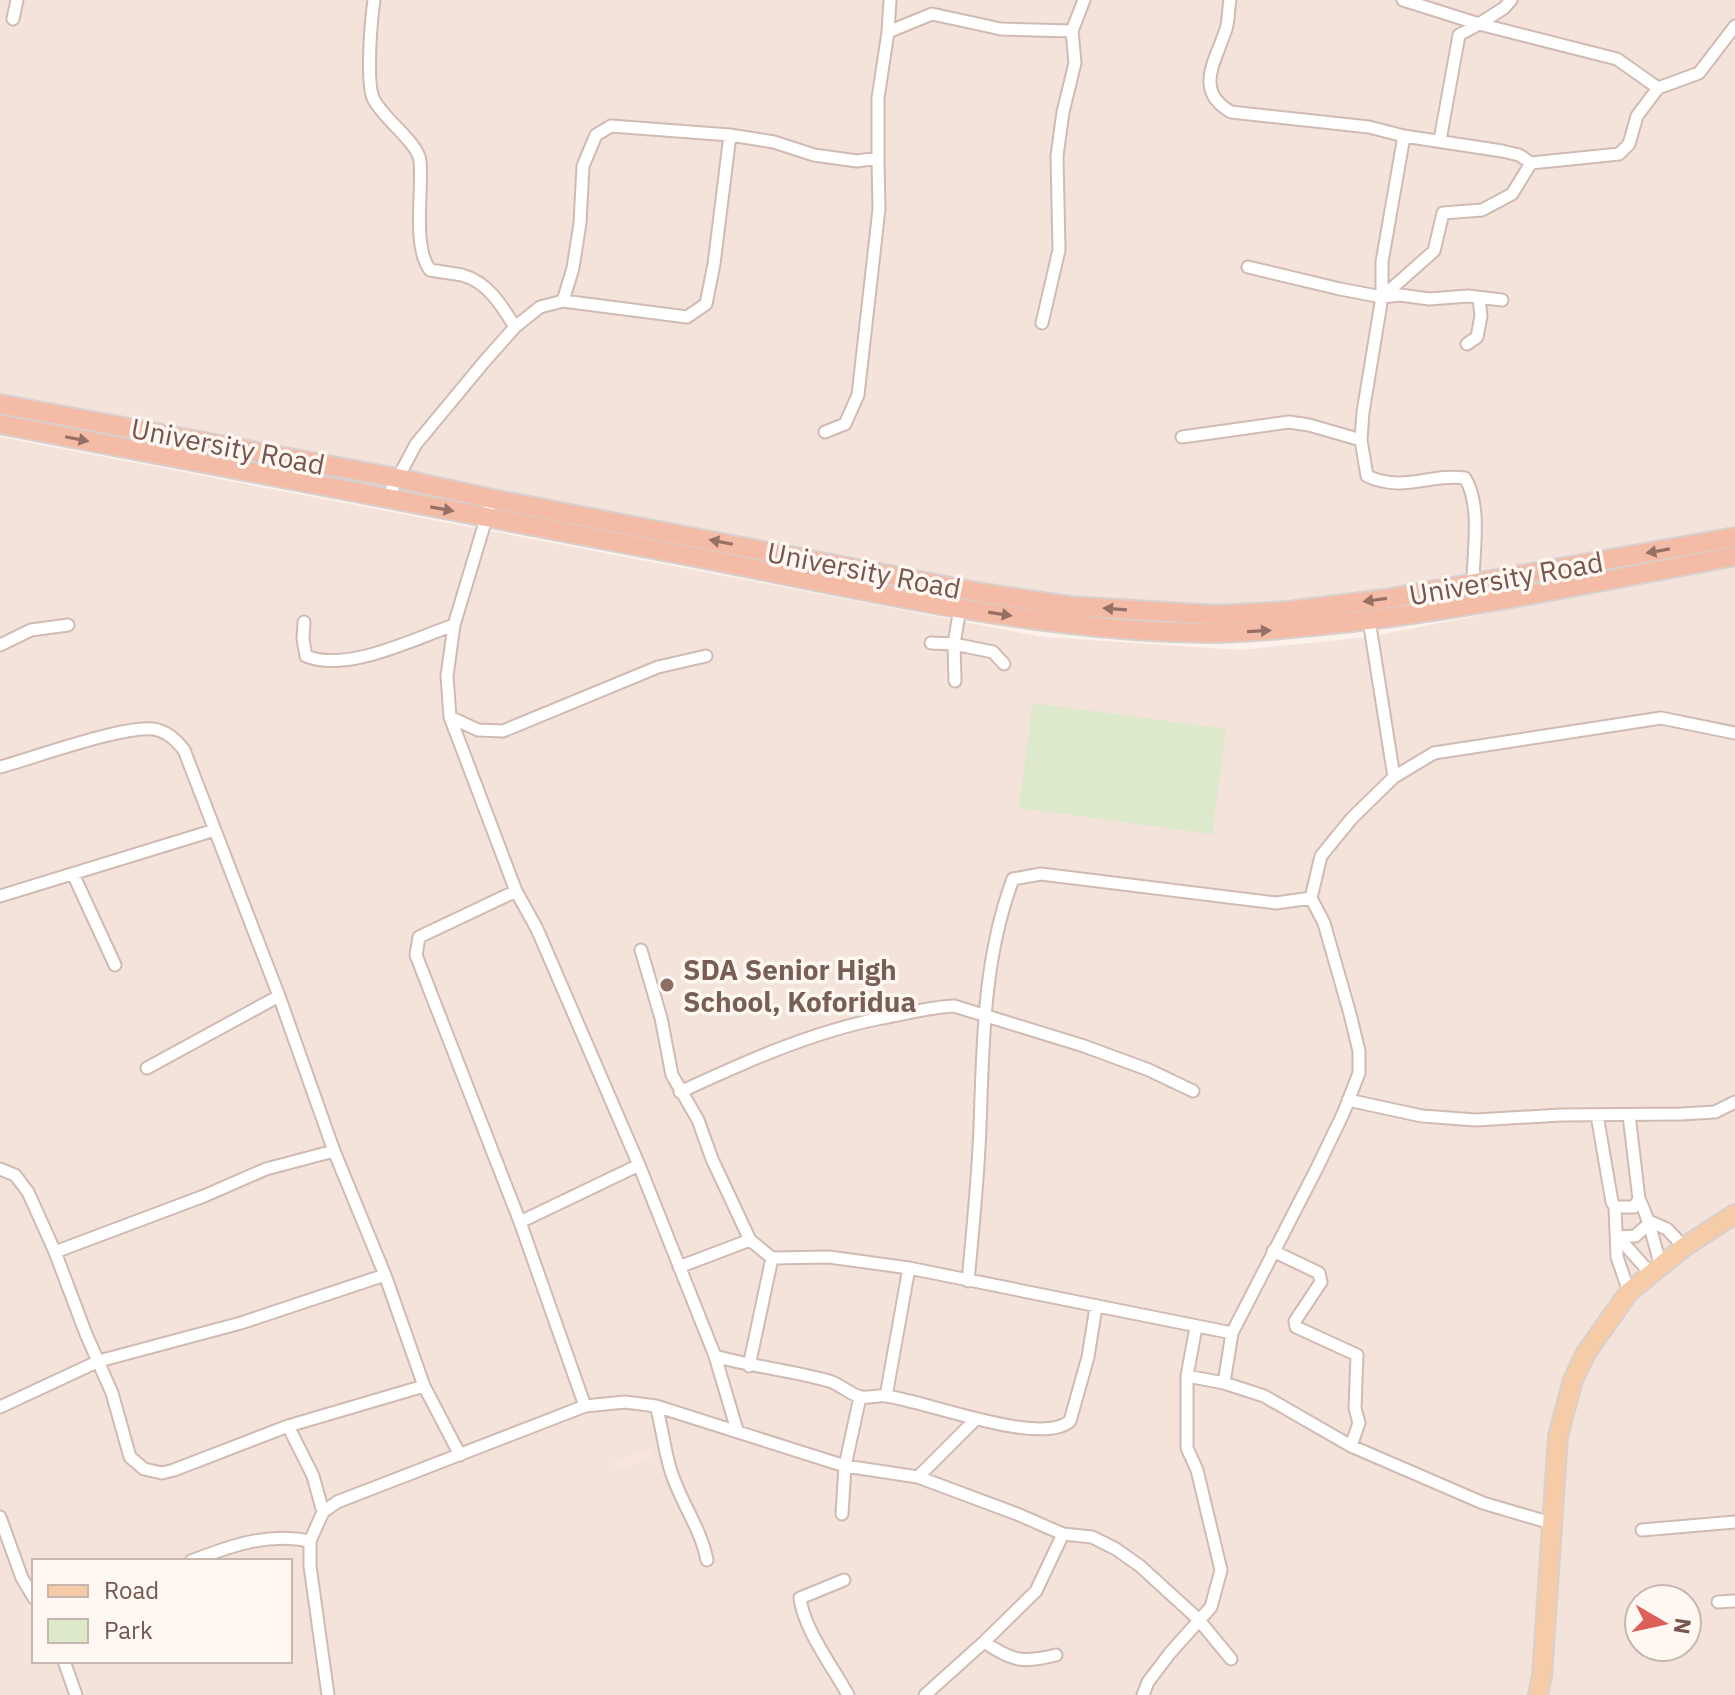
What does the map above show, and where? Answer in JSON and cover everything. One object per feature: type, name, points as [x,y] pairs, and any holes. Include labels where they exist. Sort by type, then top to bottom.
[{"type":"highway","name":"University Road","points":[[0,404],[397,478],[489,508],[960,608],[1066,624],[1212,633],[1287,629],[1406,616],[1735,537]]},
{"type":"highway","name":"University Road","points":[[0,424],[386,500],[489,508],[1069,606],[1231,614],[1358,603],[1473,583],[1550,581],[1735,556]]},
{"type":"main road","points":[[1538,1695],[1542,1676],[1558,1436],[1569,1392],[1586,1353],[1629,1292],[1684,1247],[1735,1214]]},
{"type":"street","points":[[13,19],[17,0]]},
{"type":"street","points":[[374,0],[370,64],[373,97],[420,157],[424,262],[430,270],[462,275],[480,283],[500,302],[515,327]]},
{"type":"street","points":[[825,432],[845,424],[858,395],[879,209],[878,98],[890,0]]},
{"type":"street","points":[[1042,323],[1059,250],[1057,156],[1063,112],[1075,63],[1072,31],[1084,0]]},
{"type":"street","points":[[1230,0],[1226,31],[1209,74],[1211,91],[1219,105],[1231,112],[1369,127],[1404,136],[1502,151],[1519,155],[1531,163],[1619,154],[1629,144],[1637,116],[1658,88],[1699,73],[1735,26]]},
{"type":"street","points":[[1403,0],[1479,24],[1617,59],[1658,88]]},
{"type":"street","points":[[1440,140],[1459,35],[1504,8],[1511,0]]},
{"type":"street","points":[[888,32],[932,14],[1001,29],[1072,31]]},
{"type":"street","points":[[563,301],[576,253],[583,166],[596,135],[611,126],[730,135],[774,142],[814,155],[857,161],[878,158]]},
{"type":"street","points":[[386,500],[416,444],[515,327],[540,307],[563,301],[687,317],[706,304],[730,135]]},
{"type":"street","points":[[1404,136],[1382,262],[1382,297],[1361,440],[1367,476],[1383,484],[1465,478],[1471,488],[1474,509],[1473,583]]},
{"type":"street","points":[[1382,297],[1434,251],[1443,213],[1482,210],[1512,194],[1531,163]]},
{"type":"street","points":[[1248,267],[1382,297],[1502,300]]},
{"type":"street","points":[[1467,344],[1477,337],[1481,316],[1479,298]]},
{"type":"street","points":[[1182,437],[1289,422],[1361,440]]},
{"type":"street","points":[[489,508],[454,625],[447,676],[450,717],[516,891],[537,929],[639,1165],[715,1356],[737,1430]]},
{"type":"street","points":[[955,681],[954,644],[960,608]]},
{"type":"street","points":[[1369,620],[1394,777]]},
{"type":"street","points":[[304,622],[306,656],[320,662],[358,658],[454,625]]},
{"type":"street","points":[[0,645],[31,630],[68,625]]},
{"type":"street","points":[[931,643],[993,652],[1004,664]]},
{"type":"street","points":[[450,717],[478,730],[503,731],[658,667],[706,656]]},
{"type":"street","points":[[1224,1383],[1232,1333],[1317,1168],[1359,1073],[1359,1051],[1324,923],[1311,898],[1321,856],[1352,818],[1394,777],[1434,753],[1661,718],[1735,733]]},
{"type":"street","points":[[0,767],[121,733],[152,729],[175,739],[184,750],[279,996],[334,1151],[385,1275],[424,1386],[460,1455]]},
{"type":"street","points":[[0,896],[215,830]]},
{"type":"street","points":[[73,874],[115,965]]},
{"type":"street","points":[[968,1281],[977,1193],[984,1017],[993,945],[1013,879],[1041,874],[1276,903],[1311,898]]},
{"type":"street","points":[[516,891],[419,937],[415,948],[520,1222],[585,1406]]},
{"type":"street","points":[[641,950],[661,1018],[672,1075],[698,1120],[750,1240],[772,1258],[829,1257],[909,1268],[1232,1333]]},
{"type":"street","points":[[147,1068],[279,996]]},
{"type":"street","points":[[680,1092],[767,1051],[859,1021],[931,1006],[954,1006],[1084,1046],[1149,1070],[1193,1091]]},
{"type":"street","points":[[1348,1100],[1422,1116],[1476,1120],[1715,1112],[1735,1102]]},
{"type":"street","points":[[1597,1115],[1615,1207],[1617,1257],[1629,1292]]},
{"type":"street","points":[[1629,1115],[1639,1199],[1651,1222],[1656,1270]]},
{"type":"street","points":[[55,1252],[204,1196],[266,1169],[334,1151]]},
{"type":"street","points":[[520,1222],[639,1165]]},
{"type":"street","points":[[0,1169],[15,1175],[28,1192],[112,1393],[130,1457],[144,1469],[162,1473],[174,1470],[288,1426],[424,1386]]},
{"type":"street","points":[[1615,1207],[1634,1207],[1639,1199]]},
{"type":"street","points":[[1618,1237],[1635,1236],[1651,1222]]},
{"type":"street","points":[[1651,1222],[1667,1229],[1684,1247]]},
{"type":"street","points":[[1618,1237],[1656,1270]]},
{"type":"street","points":[[679,1267],[750,1240]]},
{"type":"street","points":[[1273,1251],[1319,1273],[1321,1282],[1295,1321],[1296,1327],[1357,1355],[1355,1408],[1359,1423],[1351,1446]]},
{"type":"street","points":[[749,1366],[772,1258]]},
{"type":"street","points":[[886,1396],[909,1268]]},
{"type":"street","points":[[0,1407],[99,1361],[241,1323],[385,1275]]},
{"type":"street","points":[[715,1356],[749,1366],[830,1381],[860,1397],[886,1396],[976,1419],[1047,1430],[1063,1427],[1070,1421],[1088,1357],[1096,1307]]},
{"type":"street","points":[[1143,1695],[1148,1682],[1211,1607],[1221,1570],[1197,1470],[1187,1448],[1187,1376],[1196,1327]]},
{"type":"street","points":[[1187,1376],[1224,1383],[1264,1396],[1351,1446],[1483,1503],[1551,1523]]},
{"type":"street","points":[[842,1514],[845,1466],[860,1397]]},
{"type":"street","points":[[328,1695],[310,1566],[310,1541],[323,1512],[337,1502],[585,1406],[625,1402],[656,1406],[845,1466],[918,1477],[1063,1534],[1092,1537],[1140,1566],[1198,1619],[1231,1659]]},
{"type":"street","points":[[656,1406],[669,1467],[686,1511],[694,1518],[707,1560]]},
{"type":"street","points":[[918,1477],[976,1419]]},
{"type":"street","points":[[288,1426],[310,1468],[323,1512]]},
{"type":"street","points":[[0,1517],[22,1578],[32,1595]]},
{"type":"street","points":[[1642,1530],[1735,1522]]},
{"type":"street","points":[[925,1695],[1036,1591],[1063,1534]]},
{"type":"street","points":[[197,1559],[242,1543],[288,1536],[310,1541]]},
{"type":"street","points":[[844,1580],[800,1598],[802,1608],[848,1695]]},
{"type":"street","points":[[1718,1602],[1735,1601]]},
{"type":"street","points":[[984,1642],[1016,1661],[1028,1662],[1056,1655]]},
{"type":"street","points":[[65,1663],[76,1695]]},
{"type":"shaded area","points":[[0,0],[1735,0],[1735,531],[1364,597],[1194,610],[1007,592],[0,400]]},
{"type":"shaded area","points":[[0,437],[1043,637],[1241,650],[1369,637],[1735,565],[1735,1695],[0,1695]]},
{"type":"shaded area","points":[[650,1449],[653,1457],[617,1470],[614,1462]]},
{"type":"green space","points":[[1033,703],[1226,729],[1212,834],[1019,808]]},
{"type":"place","name":"SDA Senior High School, Koforidua","points":[[667,985]]}]
